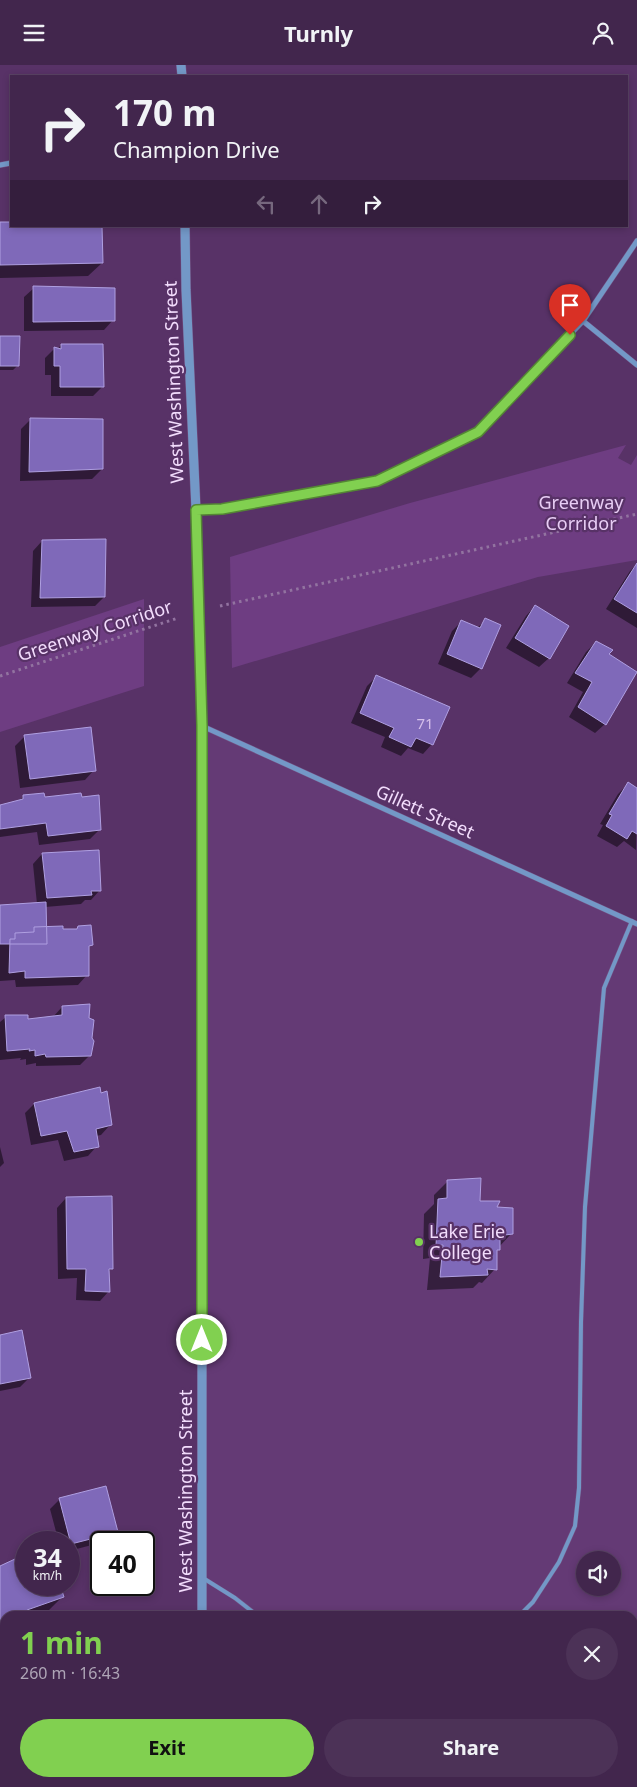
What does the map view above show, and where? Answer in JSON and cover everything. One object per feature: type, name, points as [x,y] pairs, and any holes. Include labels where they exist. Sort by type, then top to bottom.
[{"type":"street","name":"West Washington Street","points":[[185,227],[186,301],[196,510],[202,726],[202,1611]]},
{"type":"street","points":[[196,510],[222,509],[377,481],[478,432],[583,321],[637,241]]},
{"type":"street","points":[[583,321],[637,365]]},
{"type":"street","name":"Gillett Street","points":[[202,726],[634,923]]},
{"type":"lane","points":[[524,1611],[533,1603],[559,1562],[575,1526],[580,1487],[585,1207],[604,988],[634,923]]},
{"type":"lane","points":[[202,1577],[234,1597],[252,1611]]},
{"type":"path","name":"Greenway Corridor","points":[[0,676],[199,611],[637,514]]},
{"type":"shaded area","name":"Lake Erie College","points":[[202,726],[637,923],[637,1611],[202,1611]]},
{"type":"green space","name":"Greenway Corridor","points":[[626,445],[618,458],[631,465],[637,455],[637,560],[538,577],[232,668],[230,557],[410,503]]},
{"type":"green space","points":[[144,599],[144,686],[0,732],[0,647]]},
{"type":"building","points":[[0,222],[10,222],[10,227],[102,227],[103,263],[0,265]]},
{"type":"building","points":[[33,286],[115,288],[115,321],[33,322]]},
{"type":"building","points":[[0,336],[20,336],[19,366],[0,366]]},
{"type":"building","points":[[61,344],[103,344],[104,387],[60,387],[60,366],[54,366],[54,347],[61,349]]},
{"type":"building","points":[[30,418],[103,419],[103,469],[29,472]]},
{"type":"building","points":[[106,539],[105,597],[40,598],[42,540]]},
{"type":"building","points":[[637,563],[637,613],[614,599]]},
{"type":"building","points":[[535,605],[569,626],[550,659],[515,638]]},
{"type":"building","points":[[485,618],[501,625],[482,669],[447,654],[461,620],[480,628]]},
{"type":"building","points":[[596,641],[613,650],[609,654],[637,672],[606,725],[578,707],[592,682],[575,673]]},
{"type":"building","points":[[376,675],[450,707],[433,745],[416,738],[411,747],[389,737],[394,728],[360,713]]},
{"type":"building","points":[[91,727],[96,771],[30,779],[24,735]]},
{"type":"building","points":[[628,782],[637,788],[637,834],[632,831],[627,839],[606,826],[612,815],[609,814]]},
{"type":"building","points":[[44,793],[45,797],[81,793],[82,797],[99,795],[101,830],[48,836],[46,823],[0,829],[0,805],[23,799],[23,795]]},
{"type":"building","points":[[99,850],[101,891],[91,891],[92,895],[47,898],[42,853]]},
{"type":"building","points":[[46,902],[47,944],[0,944],[0,905]]},
{"type":"building","points":[[91,925],[93,945],[89,946],[89,976],[25,978],[25,971],[9,973],[10,939],[15,939],[15,933],[34,932],[34,927],[63,926],[63,929],[77,929],[78,926]]},
{"type":"building","points":[[90,1004],[89,1018],[94,1020],[92,1038],[94,1041],[91,1056],[46,1057],[45,1054],[35,1056],[35,1050],[29,1051],[30,1049],[7,1051],[5,1015],[28,1015],[28,1019],[62,1015],[62,1006]]},
{"type":"building","points":[[100,1087],[101,1093],[107,1091],[112,1125],[96,1129],[99,1147],[74,1152],[67,1131],[41,1136],[34,1103]]},
{"type":"building","points":[[481,1178],[480,1201],[500,1201],[497,1207],[513,1208],[513,1234],[505,1235],[506,1230],[500,1231],[500,1250],[497,1250],[497,1270],[487,1269],[488,1275],[440,1277],[443,1245],[436,1246],[438,1199],[447,1198],[447,1180]]},
{"type":"building","points":[[112,1196],[113,1269],[109,1269],[110,1292],[85,1291],[86,1269],[67,1269],[66,1197]]},
{"type":"building","points":[[22,1330],[31,1378],[0,1384],[0,1335]]},
{"type":"building","points":[[106,1486],[118,1531],[90,1531],[90,1539],[80,1542],[80,1531],[68,1531],[59,1498]]},
{"type":"building","points":[[15,1559],[15,1596],[64,1597],[28,1611],[0,1611],[0,1566]]},
{"type":"place","name":"Lake Erie College","points":[[419,1242]]},
{"type":"route","points":[[202,1340],[202,726],[196,510],[222,509],[377,481],[478,432],[570,335]]}]
